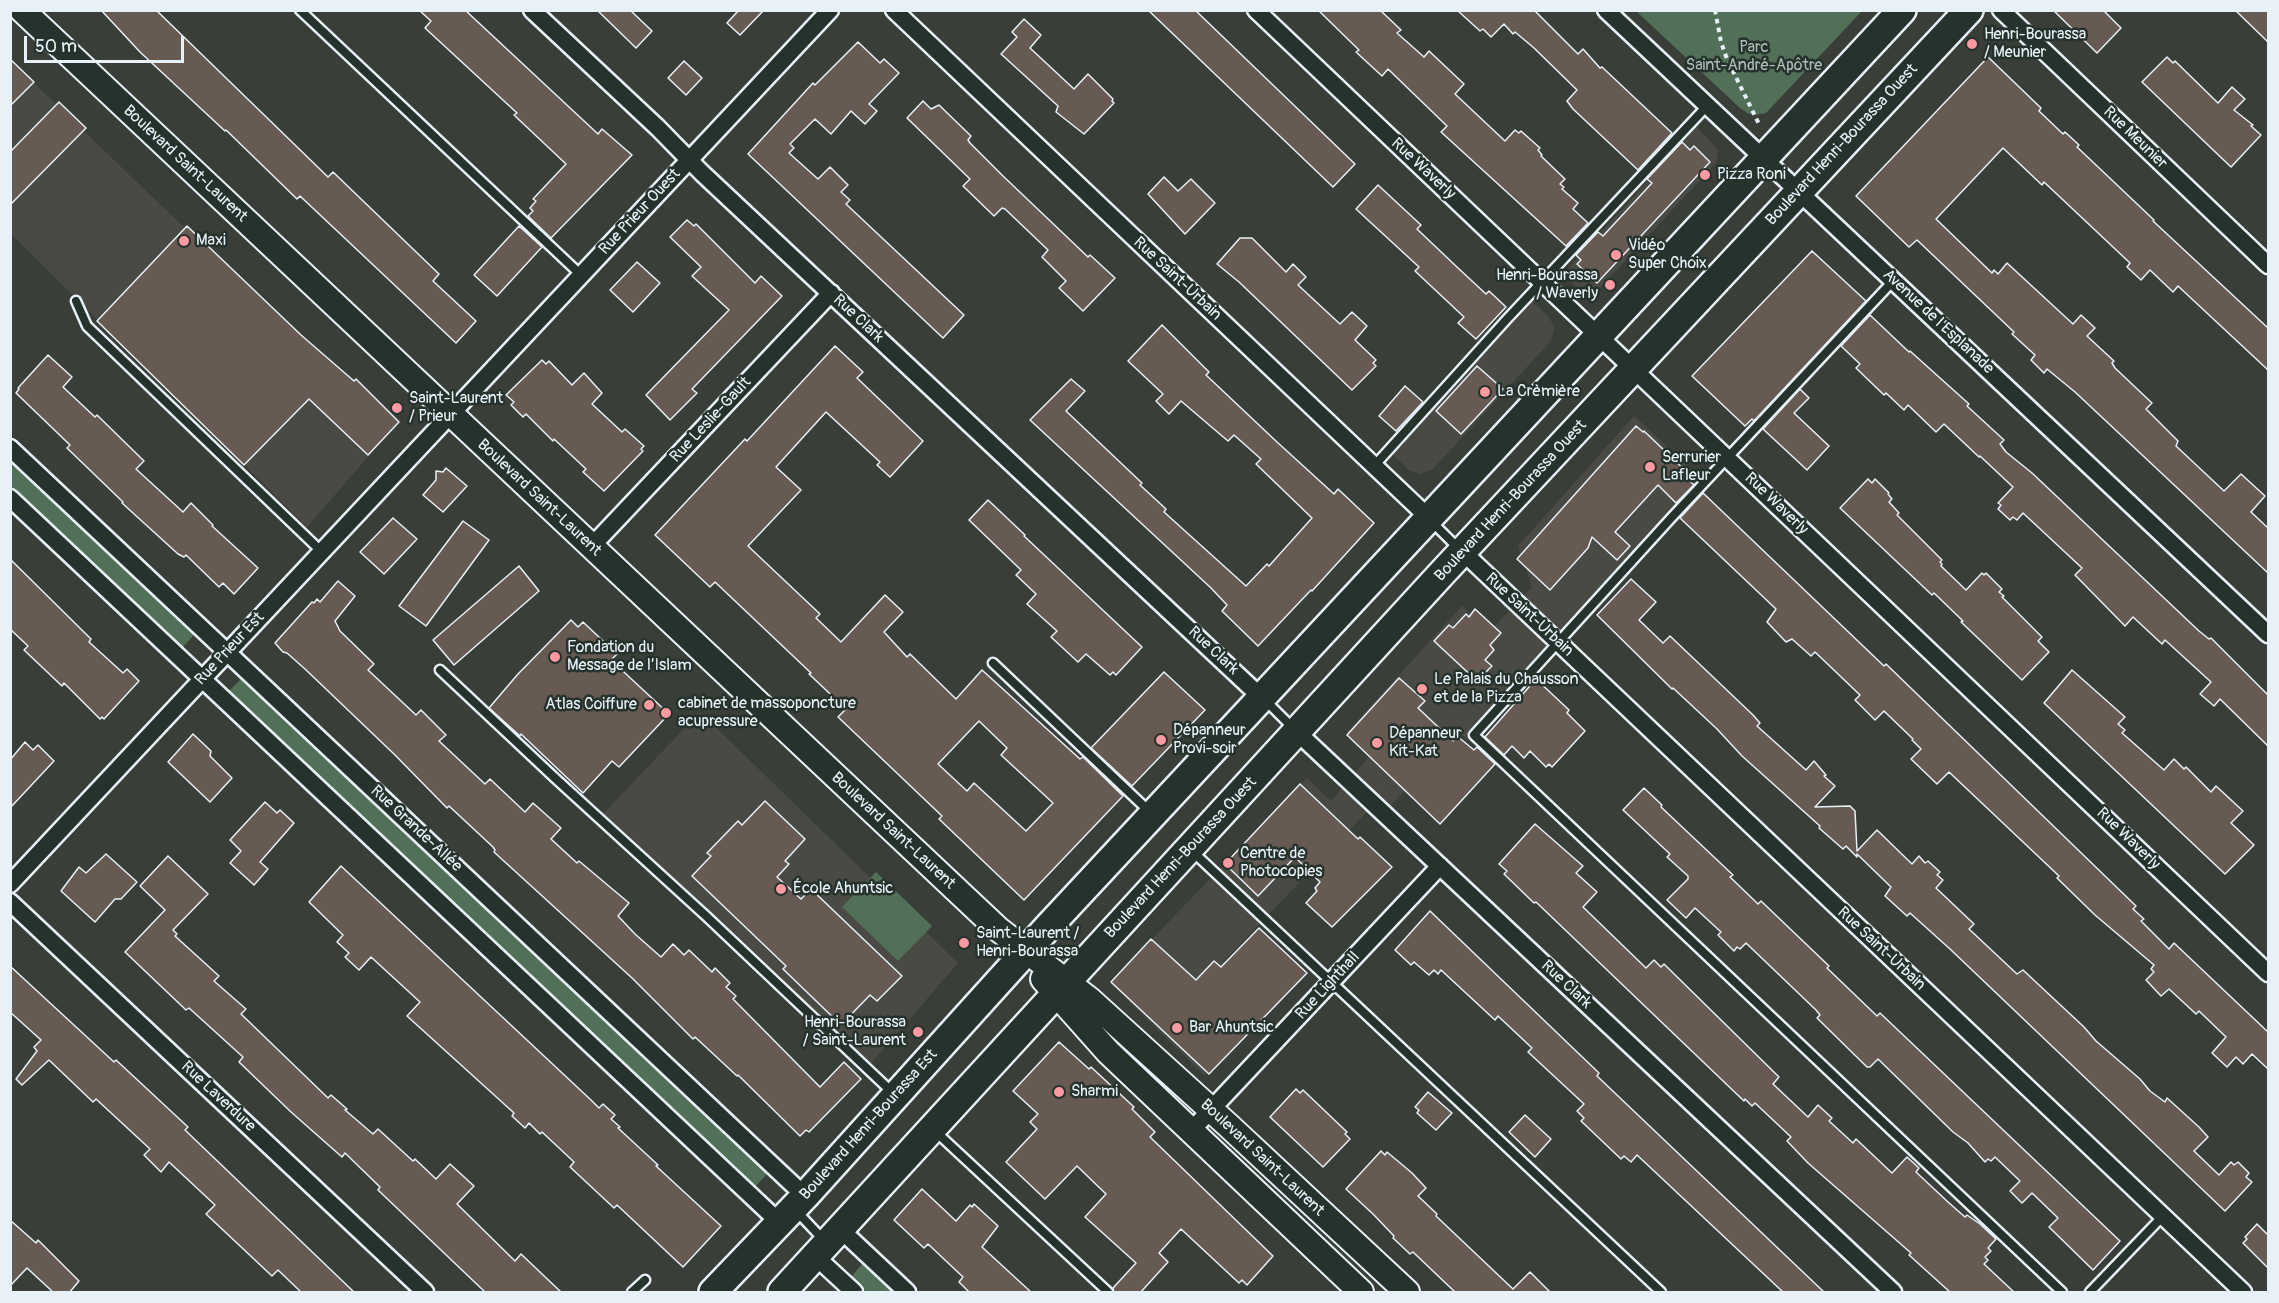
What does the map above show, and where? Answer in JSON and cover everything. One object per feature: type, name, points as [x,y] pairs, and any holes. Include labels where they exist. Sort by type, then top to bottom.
[{"type":"main road","name":"Boulevard Saint-Laurent","points":[[22,10],[1005,934],[1061,988],[1108,1052],[1361,1293]]},
{"type":"main road","points":[[1024,953],[1902,10]]},
{"type":"main road","name":"Boulevard Henri-Bourassa Ouest","points":[[1061,988],[1463,552],[1969,10]]},
{"type":"main road","name":"Boulevard Henri-Bourassa Est","points":[[712,1293],[795,1212],[896,1095],[1024,953]]},
{"type":"main road","name":"Boulevard Saint-Laurent","points":[[1061,988],[1089,999],[1211,1109],[1407,1293]]},
{"type":"main road","points":[[782,1293],[824,1240],[933,1129],[1061,988]]},
{"type":"street","name":"Rue Clark","points":[[532,10],[1262,698]]},
{"type":"street","name":"Rue Prieur Ouest","points":[[451,414],[831,10]]},
{"type":"street","name":"Rue Saint-Urbain","points":[[894,10],[1429,518]]},
{"type":"street","name":"Rue Waverly","points":[[1256,10],[2268,973]]},
{"type":"street","name":"Avenue de l'Esplanade","points":[[1606,10],[2268,634]]},
{"type":"street","name":"Rue Meunier","points":[[2001,10],[2268,265]]},
{"type":"street","name":"Rue Leslie-Gault","points":[[591,547],[831,292]]},
{"type":"street","name":"Rue Prieur Est","points":[[10,885],[451,414]]},
{"type":"street","name":"Rue Grande-Allée","points":[[10,448],[227,652],[795,1212]]},
{"type":"street","name":"Rue Grande-Allée","points":[[10,498],[203,678],[795,1212]]},
{"type":"street","name":"Rue Saint-Urbain","points":[[1463,552],[2243,1293]]},
{"type":"street","name":"Rue Clark","points":[[1297,732],[1893,1293]]},
{"type":"street","name":"Rue Lighthall","points":[[1190,1132],[1440,866]]},
{"type":"street","name":"Rue Laverdure","points":[[10,902],[425,1293]]},
{"type":"street","name":"Rue Grande-Allée","points":[[824,1240],[854,1293]]},
{"type":"street","name":"Rue Grande-Allée","points":[[824,1240],[907,1293]]},
{"type":"lane","points":[[300,10],[581,275]]},
{"type":"lane","points":[[1375,465],[1542,281],[1707,106]]},
{"type":"lane","points":[[1894,280],[1727,457],[1474,735],[2062,1293]]},
{"type":"lane","points":[[76,301],[87,326],[322,552]]},
{"type":"lane","name":"Rue Saint-Urbain","points":[[1429,518],[1463,552]]},
{"type":"lane","points":[[993,663],[1153,815]]},
{"type":"lane","points":[[440,670],[896,1095]]},
{"type":"lane","name":"Rue Clark","points":[[1262,698],[1297,732]]},
{"type":"lane","points":[[1189,848],[1661,1293]]},
{"type":"lane","points":[[933,1129],[1108,1293]]},
{"type":"lane","name":"Rue Grande-Allée","points":[[795,1212],[824,1240]]},
{"type":"lane","points":[[2090,1293],[2163,1216]]},
{"type":"lane","points":[[632,1293],[645,1280]]},
{"type":"path","points":[[1715,10],[1727,59],[1759,124]]},
{"type":"shaded area","points":[[10,60],[393,428],[307,527],[11,234]]},
{"type":"shaded area","points":[[1697,127],[1718,150],[1716,163],[1599,289],[1592,293],[1578,289],[1563,274]]},
{"type":"shaded area","points":[[1532,301],[1548,316],[1555,328],[1550,342],[1433,469],[1420,474],[1409,470],[1393,455]]},
{"type":"shaded area","points":[[1634,416],[1708,484],[1472,743],[1459,733],[1377,820],[1368,811],[1224,961],[1272,1007],[1204,1075],[1110,983],[1307,778],[1331,801],[1369,757],[1347,732],[1462,606],[1491,630],[1532,587],[1518,546]]},
{"type":"shaded area","name":"École Ahuntsic","points":[[700,712],[958,963],[868,1067],[602,815]]},
{"type":"green space","name":"Parc Saint-André-Apôtre","points":[[1636,11],[1862,11],[1766,113],[1756,115],[1749,114],[1740,108]]},
{"type":"green space","points":[[10,461],[195,634],[182,648],[11,486]]},
{"type":"green space","points":[[242,678],[768,1173],[755,1187],[229,691]]},
{"type":"green space","points":[[876,872],[932,926],[898,961],[842,907]]},
{"type":"green space","points":[[1117,1041],[1178,1097],[1172,1104],[1114,1044]]},
{"type":"green space","points":[[863,1263],[894,1292],[867,1292],[851,1277]]},
{"type":"building","points":[[101,10],[156,10],[328,177],[333,172],[439,274],[433,281],[476,321],[456,343],[300,196],[297,199],[226,130],[140,52]]},
{"type":"building","points":[[419,10],[465,10],[598,134],[602,129],[632,155],[551,238],[528,216],[533,211],[530,208],[536,201],[533,199],[566,164],[514,115],[517,113],[425,28],[431,21]]},
{"type":"building","points":[[597,10],[630,10],[652,31],[636,48]]},
{"type":"building","points":[[739,10],[764,10],[740,35],[727,23]]},
{"type":"building","points":[[1148,10],[1195,10],[1355,164],[1333,187]]},
{"type":"building","points":[[1318,10],[1380,10],[1401,30],[1397,33],[1424,57],[1429,51],[1464,84],[1455,94],[1505,141],[1515,130],[1519,133],[1521,131],[1540,148],[1538,150],[1541,156],[1565,179],[1560,184],[1564,187],[1562,189],[1578,203],[1573,209],[1588,223],[1566,246],[1441,132],[1447,126],[1388,69],[1382,76],[1356,52],[1359,50]]},
{"type":"building","points":[[1457,10],[1534,10],[1578,54],[1583,49],[1600,68],[1602,67],[1672,133],[1638,170],[1573,109],[1567,101],[1577,90],[1534,48],[1515,32],[1513,34],[1504,24],[1491,37],[1483,29],[1480,31]]},
{"type":"building","points":[[2053,10],[2103,10],[2121,28],[2097,53]]},
{"type":"building","points":[[2235,10],[2268,10],[2268,42]]},
{"type":"building","points":[[1024,19],[1041,35],[1030,48],[1074,89],[1088,74],[1113,99],[1114,103],[1084,134],[1056,112],[1058,106],[1001,54],[1017,37],[1012,32]]},
{"type":"building","points":[[858,42],[880,63],[884,59],[899,73],[869,104],[877,111],[865,124],[851,111],[831,134],[815,119],[790,144],[794,148],[789,153],[818,179],[830,167],[848,185],[841,192],[850,200],[846,204],[964,315],[943,338],[748,154],[813,83],[815,85]]},
{"type":"building","points":[[1988,57],[2041,108],[2039,111],[2063,134],[2065,132],[2079,145],[2077,147],[2153,221],[2268,328],[2268,370],[2178,286],[2173,292],[2150,270],[2141,280],[2127,267],[2130,263],[2044,182],[2042,185],[2003,148],[1936,219],[1992,273],[1994,270],[1998,274],[2007,263],[2073,324],[2081,315],[2095,328],[2087,336],[2114,361],[2112,363],[2115,368],[2152,403],[2146,409],[2178,441],[2176,446],[2224,491],[2241,474],[2265,496],[2251,512],[2268,528],[2268,573],[2075,392],[2047,369],[2044,373],[2031,360],[2035,355],[2012,334],[2014,332],[1917,240],[1909,247],[1856,196]]},
{"type":"building","points":[[2167,57],[2173,63],[2175,61],[2218,103],[2232,87],[2245,99],[2234,110],[2253,125],[2251,126],[2261,135],[2231,167],[2142,82]]},
{"type":"building","points":[[10,59],[34,82],[10,106]]},
{"type":"building","points":[[684,61],[702,78],[686,95],[668,78]]},
{"type":"building","points":[[923,101],[931,109],[939,105],[971,136],[968,140],[970,143],[1003,176],[1088,257],[1090,255],[1115,278],[1083,311],[1059,288],[1066,281],[1042,257],[1048,250],[1005,209],[1002,208],[994,216],[963,186],[970,179],[907,118]]},
{"type":"building","points":[[59,102],[86,128],[10,205],[10,152]]},
{"type":"building","points":[[1682,142],[1690,150],[1694,146],[1710,162],[1597,283],[1577,264],[1581,260],[1576,255],[1598,232],[1603,236],[1652,183],[1647,179]]},
{"type":"building","points":[[1164,177],[1178,191],[1191,179],[1215,203],[1185,234],[1148,194]]},
{"type":"building","points":[[1378,185],[1421,225],[1417,229],[1486,294],[1489,291],[1506,307],[1476,339],[1458,323],[1464,317],[1415,271],[1419,267],[1356,209]]},
{"type":"building","points":[[687,220],[694,226],[696,224],[755,283],[761,276],[782,296],[692,389],[697,393],[670,420],[646,395],[729,310],[692,276],[701,267],[670,237]]},
{"type":"building","points":[[187,226],[301,335],[354,381],[356,379],[399,422],[368,455],[309,399],[244,465],[97,321]]},
{"type":"building","points":[[519,226],[542,247],[497,296],[474,275]]},
{"type":"building","points":[[1240,238],[1252,238],[1286,272],[1293,264],[1306,277],[1298,285],[1340,324],[1352,312],[1367,326],[1355,340],[1376,360],[1373,363],[1376,366],[1352,390],[1239,282],[1217,264]]},
{"type":"building","points":[[1812,251],[1866,301],[1754,421],[1752,419],[1745,426],[1692,376]]},
{"type":"building","points":[[637,262],[660,283],[633,312],[610,290]]},
{"type":"building","points":[[1870,315],[1969,404],[1967,406],[2004,440],[2000,444],[2006,452],[2032,473],[2199,631],[2209,639],[2211,638],[2268,695],[2268,746],[2220,699],[2214,706],[2200,694],[2211,682],[2165,640],[2162,644],[2133,617],[2125,626],[2075,575],[2082,568],[2023,513],[2017,520],[2013,517],[2010,520],[1998,509],[2001,505],[1998,503],[2013,487],[1980,456],[1944,424],[1936,432],[1908,405],[1904,410],[1886,393],[1884,395],[1856,368],[1860,364],[1841,346]]},
{"type":"building","points":[[1162,325],[1209,372],[1206,375],[1277,442],[1334,494],[1338,489],[1374,523],[1258,646],[1222,611],[1227,605],[1211,588],[1030,420],[1071,379],[1085,391],[1066,411],[1142,483],[1140,485],[1166,509],[1164,512],[1246,586],[1267,564],[1269,566],[1312,518],[1256,464],[1261,459],[1234,435],[1228,441],[1181,401],[1169,414],[1156,401],[1163,394],[1128,361]]},
{"type":"building","points":[[835,346],[863,372],[857,378],[923,441],[890,477],[877,465],[880,462],[826,412],[776,467],[801,490],[748,546],[820,614],[816,618],[841,642],[885,595],[903,612],[884,632],[907,657],[910,654],[956,699],[982,670],[1080,759],[1083,757],[1123,796],[1024,900],[939,819],[942,816],[838,717],[846,709],[809,674],[811,673],[715,582],[710,587],[655,535],[745,439],[747,441]],"holes":[[[979,721],[1007,748],[1001,755],[1053,803],[1026,831],[974,783],[967,791],[938,764]]]},
{"type":"building","points":[[48,355],[72,377],[63,387],[95,417],[97,415],[144,461],[136,469],[183,512],[191,503],[212,526],[258,568],[234,594],[223,583],[219,587],[186,555],[184,557],[178,554],[122,503],[67,448],[70,445],[16,393]]},
{"type":"building","points":[[542,360],[546,364],[549,361],[572,385],[584,373],[602,393],[592,404],[622,432],[625,429],[644,446],[641,449],[643,451],[604,491],[583,472],[586,469],[554,439],[553,441],[526,414],[523,417],[511,405],[514,402],[506,395]]},
{"type":"building","points":[[1477,366],[1503,389],[1461,434],[1436,411]]},
{"type":"building","points":[[1405,386],[1423,402],[1396,431],[1379,416]]},
{"type":"building","points":[[1800,389],[1809,398],[1794,413],[1829,446],[1807,470],[1763,429]]},
{"type":"building","points":[[1636,426],[1690,475],[1687,478],[1694,485],[1676,503],[1658,485],[1615,532],[1630,546],[1617,560],[1592,537],[1588,548],[1550,590],[1517,559]]},
{"type":"building","points":[[446,468],[467,486],[443,512],[423,495],[436,480],[436,471],[443,472]]},
{"type":"building","points":[[1868,479],[1872,483],[1875,479],[1889,493],[1892,499],[1889,502],[1899,513],[1897,515],[1942,560],[1941,566],[1966,590],[1982,573],[1984,575],[1986,573],[2002,589],[1999,592],[2004,596],[2002,597],[2042,637],[2038,641],[2049,652],[2022,680],[1934,593],[1932,595],[1840,508]]},
{"type":"building","points":[[1703,493],[1884,666],[1886,664],[2136,906],[2133,909],[2144,919],[2141,921],[2169,949],[2174,943],[2268,1032],[2268,1069],[2252,1054],[2243,1064],[2236,1057],[2227,1067],[2212,1053],[2226,1037],[2199,1011],[2196,1014],[2169,989],[2161,996],[2146,980],[2154,972],[2151,969],[2154,965],[2095,915],[2057,878],[2059,876],[1949,772],[1937,784],[1911,759],[1921,749],[1884,711],[1875,720],[1855,700],[1860,695],[1815,652],[1811,656],[1792,639],[1786,642],[1767,622],[1776,609],[1680,518]]},
{"type":"building","points":[[988,500],[1142,647],[1116,675],[1113,672],[1110,675],[1086,654],[1078,662],[1051,637],[1057,631],[1027,604],[1036,594],[1016,575],[1021,570],[969,520]]},
{"type":"building","points":[[393,518],[417,539],[384,574],[360,552]]},
{"type":"building","points":[[463,521],[489,540],[426,626],[399,606]]},
{"type":"building","points":[[10,559],[91,639],[89,642],[123,673],[127,669],[139,681],[104,719],[102,717],[100,719],[64,683],[62,686],[24,650],[28,646],[10,629]]},
{"type":"building","points":[[519,566],[539,591],[454,665],[433,640]]},
{"type":"building","points":[[1631,579],[1656,602],[1639,620],[1663,643],[1670,636],[1753,715],[1760,723],[1757,726],[1806,770],[1814,761],[1826,775],[1824,776],[1835,786],[1815,807],[1850,806],[1855,811],[1857,851],[1877,830],[1912,864],[1919,856],[1925,863],[1928,861],[1940,872],[1937,875],[1943,880],[1936,888],[1974,924],[1969,929],[2017,974],[2023,970],[2150,1091],[2165,1102],[2167,1098],[2199,1127],[2208,1137],[2194,1151],[2219,1175],[2231,1162],[2234,1165],[2238,1162],[2249,1173],[2246,1177],[2252,1182],[2225,1211],[1950,949],[1910,913],[1907,916],[1885,896],[1891,887],[1857,854],[1857,857],[1846,846],[1843,849],[1819,828],[1820,826],[1742,756],[1717,729],[1672,689],[1597,615]]},
{"type":"building","points":[[338,581],[355,596],[335,621],[340,631],[374,664],[368,670],[416,715],[421,710],[446,735],[439,741],[485,784],[490,779],[525,812],[533,803],[561,828],[551,839],[577,863],[579,861],[629,903],[618,916],[635,934],[661,957],[673,944],[684,955],[689,950],[712,972],[715,968],[730,983],[726,987],[736,996],[733,999],[820,1087],[844,1062],[861,1079],[809,1132],[806,1130],[800,1136],[738,1075],[695,1037],[693,1039],[632,978],[494,852],[493,847],[449,806],[447,808],[395,755],[275,643],[312,602],[314,603],[317,599],[320,602]]},
{"type":"building","points":[[1475,609],[1501,633],[1490,645],[1494,650],[1485,660],[1492,666],[1477,681],[1434,641],[1449,625],[1453,628],[1466,614],[1469,617]]},
{"type":"building","points":[[571,620],[578,627],[583,622],[617,654],[611,660],[669,714],[619,767],[612,761],[583,793],[521,734],[520,736],[489,708],[518,674]]},
{"type":"building","points":[[2072,670],[2125,717],[2118,724],[2125,730],[2122,733],[2164,770],[2174,759],[2184,769],[2186,767],[2211,792],[2216,786],[2243,811],[2231,823],[2254,845],[2225,874],[2044,703]]},
{"type":"building","points":[[1164,672],[1205,710],[1132,786],[1091,748]]},
{"type":"building","points":[[1399,678],[1425,701],[1418,708],[1453,741],[1457,736],[1474,750],[1477,747],[1495,764],[1440,824],[1347,735]]},
{"type":"building","points":[[1536,679],[1569,710],[1567,713],[1585,731],[1552,767],[1549,764],[1546,767],[1530,751],[1524,758],[1512,746],[1504,755],[1485,737]]},
{"type":"building","points":[[193,734],[211,751],[210,756],[232,778],[210,802],[168,762]]},
{"type":"building","points":[[25,742],[33,750],[38,745],[54,761],[10,808],[10,760]]},
{"type":"building","points":[[1300,784],[1358,839],[1360,837],[1392,867],[1332,927],[1306,903],[1317,891],[1315,888],[1320,882],[1295,857],[1258,896],[1225,864]]},
{"type":"building","points":[[1644,788],[1733,875],[1730,877],[1758,904],[1761,901],[1877,1016],[1880,1013],[2120,1241],[2093,1270],[2049,1227],[2058,1218],[2032,1193],[2022,1203],[2010,1191],[2020,1181],[1995,1157],[1985,1162],[1968,1143],[1953,1132],[1878,1059],[1867,1067],[1817,1018],[1820,1015],[1816,1010],[1746,943],[1734,951],[1718,935],[1721,932],[1695,908],[1686,918],[1667,900],[1688,879],[1688,876],[1667,857],[1670,854],[1623,810]]},
{"type":"building","points":[[765,801],[805,839],[785,861],[789,864],[777,877],[801,899],[811,889],[902,976],[877,1001],[870,995],[841,1025],[783,969],[786,966],[692,876],[711,856],[707,853],[738,821],[742,825]]},
{"type":"building","points":[[265,802],[277,813],[280,810],[294,823],[260,862],[268,869],[254,885],[230,863],[241,851],[230,840]]},
{"type":"building","points":[[1535,824],[1583,866],[1576,873],[1597,892],[1583,907],[1646,968],[1654,960],[1661,967],[1664,964],[1779,1077],[1773,1084],[1808,1117],[1818,1105],[1832,1118],[1829,1121],[1853,1143],[1856,1139],[1892,1173],[1907,1157],[1919,1168],[1916,1172],[1948,1202],[1965,1217],[1967,1215],[1980,1224],[1996,1239],[1988,1248],[1991,1251],[1985,1257],[1988,1260],[1984,1264],[2015,1293],[1951,1293],[1909,1255],[1911,1253],[1808,1163],[1787,1141],[1791,1137],[1755,1103],[1752,1106],[1745,1099],[1744,1101],[1504,874],[1507,871],[1499,864]]},
{"type":"building","points":[[106,854],[137,882],[121,899],[115,899],[95,922],[61,891],[79,867],[86,873]]},
{"type":"building","points":[[168,856],[208,894],[173,930],[177,934],[175,936],[219,976],[214,981],[246,1009],[241,1014],[328,1098],[331,1095],[373,1134],[378,1129],[436,1179],[450,1164],[474,1186],[457,1204],[515,1261],[521,1254],[562,1293],[485,1292],[378,1190],[380,1187],[345,1153],[342,1157],[291,1112],[239,1062],[243,1057],[189,1008],[186,1010],[125,952],[165,910],[140,886]]},
{"type":"building","points":[[341,866],[599,1108],[603,1104],[615,1115],[611,1119],[620,1127],[618,1128],[721,1226],[683,1267],[617,1205],[614,1208],[570,1167],[574,1162],[542,1132],[540,1134],[529,1123],[525,1128],[512,1116],[514,1113],[407,1016],[420,1002],[371,957],[359,970],[345,957],[349,953],[337,942],[343,935],[309,902]]},
{"type":"building","points":[[1430,911],[1599,1073],[1597,1076],[1825,1293],[1784,1293],[1637,1155],[1631,1162],[1624,1156],[1621,1159],[1581,1121],[1584,1118],[1577,1111],[1584,1104],[1528,1052],[1532,1048],[1498,1016],[1495,1020],[1441,970],[1438,974],[1434,970],[1429,975],[1414,962],[1411,965],[1395,950]]},
{"type":"building","points":[[1259,928],[1307,973],[1209,1074],[1111,982],[1151,939],[1196,980],[1214,961],[1221,967]]},
{"type":"building","points":[[10,966],[188,1127],[185,1130],[355,1293],[302,1293],[278,1270],[272,1276],[206,1214],[215,1205],[169,1162],[161,1172],[144,1155],[150,1149],[96,1099],[93,1102],[49,1060],[22,1085],[16,1079],[37,1051],[34,1047],[41,1040],[10,1012]]},
{"type":"building","points":[[1059,1042],[1089,1069],[1091,1067],[1134,1107],[1132,1109],[1155,1132],[1150,1137],[1273,1256],[1247,1285],[1242,1280],[1239,1283],[1181,1229],[1159,1253],[1168,1262],[1140,1293],[1114,1293],[1113,1288],[1136,1263],[1085,1217],[1106,1194],[1077,1166],[1045,1199],[1006,1162],[1037,1129],[1030,1122],[1038,1114],[1013,1091]]},
{"type":"building","points":[[1296,1089],[1300,1093],[1303,1090],[1347,1132],[1345,1134],[1350,1139],[1323,1167],[1270,1117]]},
{"type":"building","points":[[1428,1092],[1452,1113],[1436,1130],[1417,1113],[1419,1110],[1415,1107]]},
{"type":"building","points":[[1525,1115],[1551,1139],[1535,1157],[1509,1132]]},
{"type":"building","points":[[1381,1151],[1385,1155],[1387,1152],[1412,1173],[1426,1188],[1418,1196],[1513,1289],[1530,1272],[1551,1293],[1456,1293],[1413,1252],[1410,1254],[1393,1238],[1394,1236],[1373,1214],[1346,1189]]},
{"type":"building","points":[[922,1189],[956,1221],[970,1205],[972,1207],[974,1204],[998,1226],[982,1247],[1032,1293],[970,1293],[959,1282],[963,1277],[928,1244],[924,1248],[894,1220]]},
{"type":"building","points":[[10,1220],[36,1243],[38,1240],[79,1281],[69,1293],[54,1293],[27,1268],[10,1286]]},
{"type":"building","points":[[2257,1224],[2268,1235],[2268,1268],[2243,1243],[2247,1239],[2245,1237]]},
{"type":"place","name":"Henri-Bourassa / Meunier","points":[[1972,44]]},
{"type":"place","name":"Pizza Roni","points":[[1705,175]]},
{"type":"place","name":"Maxi","points":[[184,241]]},
{"type":"place","name":"Vidéo Super Choix","points":[[1616,255]]},
{"type":"place","name":"Henri-Bourassa / Waverly","points":[[1610,285]]},
{"type":"place","name":"La Crèmière","points":[[1485,392]]},
{"type":"place","name":"Saint-Laurent / Prieur","points":[[397,408]]},
{"type":"place","name":"Serrurier Lafleur","points":[[1650,467]]},
{"type":"place","name":"Fondation du Message de l’Islam","points":[[555,657]]},
{"type":"place","name":"Le Palais du Chausson et de la Pizza","points":[[1422,689]]},
{"type":"place","name":"Atlas Coiffure","points":[[649,705]]},
{"type":"place","name":"cabinet de massoponcture acupressure","points":[[666,713]]},
{"type":"place","name":"Dépanneur Provi-soir","points":[[1161,740]]},
{"type":"place","name":"Dépanneur Kit-Kat","points":[[1377,743]]},
{"type":"place","name":"Centre de Photocopies","points":[[1228,863]]},
{"type":"place","name":"École Ahuntsic","points":[[781,889]]},
{"type":"place","name":"Saint-Laurent / Henri-Bourassa","points":[[964,943]]},
{"type":"place","name":"Bar Ahuntsic","points":[[1177,1028]]},
{"type":"place","name":"Henri-Bourassa / Saint-Laurent","points":[[918,1032]]},
{"type":"place","name":"Sharmi","points":[[1059,1092]]}]
